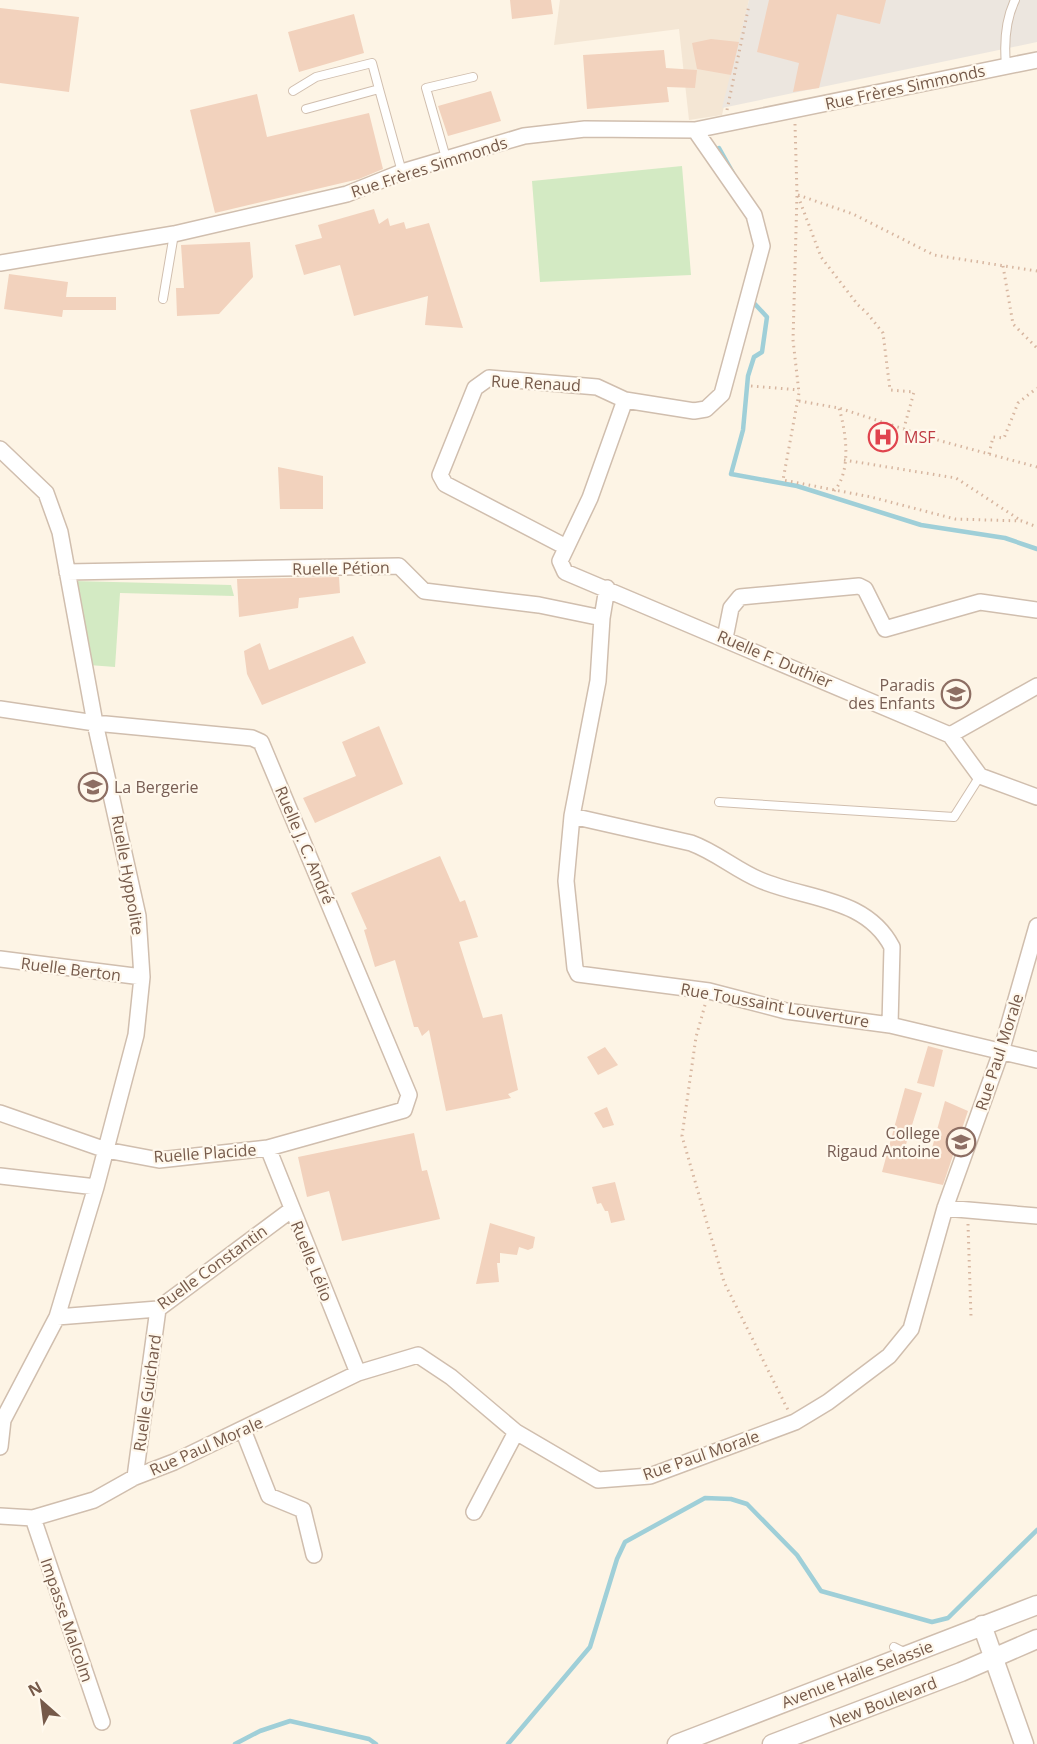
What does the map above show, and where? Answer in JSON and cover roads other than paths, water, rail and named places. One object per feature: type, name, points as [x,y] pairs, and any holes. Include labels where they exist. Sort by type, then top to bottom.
[{"type":"street","name":"Rue Frères Simmonds","points":[[0,263],[174,234],[347,194],[402,172],[524,136],[585,129],[694,130],[1006,66],[1033,64]]},
{"type":"street","name":"Rue Renaud","points":[[566,547],[445,484],[440,475],[475,388],[489,378],[597,387],[625,400],[694,411],[706,409],[722,394],[762,246],[753,215],[694,130]]},
{"type":"street","points":[[566,547],[590,498],[625,400]]},
{"type":"street","name":"Ruelle Hyppolite","points":[[0,449],[46,493],[60,532],[95,723],[138,916],[142,977],[136,1035],[96,1187],[57,1317],[2,1418],[0,1447]]},
{"type":"street","name":"Ruelle F. Duthier","points":[[566,547],[560,561],[565,572],[950,735]]},
{"type":"street","name":"Ruelle Pétion","points":[[67,572],[399,567],[424,591],[539,605],[602,618]]},
{"type":"street","points":[[725,638],[730,608],[740,597],[859,586],[865,589],[881,625],[885,628],[980,602],[1037,610]]},
{"type":"street","name":"Rue Toussaint Louverture","points":[[607,588],[602,618],[598,681],[572,816],[566,881],[575,968],[578,974],[709,991],[786,1011],[890,1025],[1037,1060]]},
{"type":"street","points":[[1037,686],[950,735],[980,776],[1037,798]]},
{"type":"street","points":[[0,709],[95,723]]},
{"type":"street","name":"Ruelle J. C. André","points":[[95,723],[252,738],[261,742],[409,1095],[408,1104]]},
{"type":"street","points":[[572,816],[692,843],[707,849],[758,879],[858,911],[888,939],[892,947],[890,1025]]},
{"type":"street","name":"Rue Paul Morale","points":[[0,1516],[33,1518],[94,1500],[135,1477],[243,1430],[358,1373],[418,1355],[451,1377],[516,1432],[598,1480],[650,1476],[795,1422],[889,1356],[911,1329],[945,1208],[1033,961],[1037,927]]},
{"type":"street","name":"Ruelle Berton","points":[[0,959],[142,977]]},
{"type":"street","name":"Ruelle Placide","points":[[7,1116],[106,1150],[159,1160],[268,1148],[404,1110],[408,1104]]},
{"type":"street","points":[[0,1129],[7,1116]]},
{"type":"street","name":"Ruelle Lélio","points":[[268,1148],[358,1373]]},
{"type":"street","points":[[0,1176],[96,1187]]},
{"type":"street","points":[[945,1208],[1037,1216]]},
{"type":"street","name":"Ruelle Constantin","points":[[57,1317],[158,1310],[291,1210]]},
{"type":"street","name":"Ruelle Guichard","points":[[135,1477],[158,1310]]},
{"type":"street","points":[[243,1430],[269,1496],[303,1510],[314,1555]]},
{"type":"street","points":[[474,1512],[516,1432]]},
{"type":"street","name":"Impasse Malcolm","points":[[33,1518],[102,1722]]},
{"type":"street","name":"Avenue Haile Selassie","points":[[677,1744],[901,1651],[1037,1605]]},
{"type":"street","points":[[982,1625],[1024,1744]]},
{"type":"street","points":[[995,1658],[1037,1639]]},
{"type":"street","name":"New Boulevard","points":[[772,1744],[995,1658]]},
{"type":"lane","points":[[1006,66],[1004,45],[1009,13],[1015,0]]},
{"type":"lane","points":[[293,91],[316,77],[372,63],[402,172]]},
{"type":"lane","points":[[446,158],[426,88],[473,77]]},
{"type":"lane","points":[[306,109],[379,89]]},
{"type":"lane","points":[[163,299],[174,234]]},
{"type":"lane","points":[[719,802],[954,817],[980,776]]},
{"type":"waterway","points":[[719,148],[733,173]]},
{"type":"waterway","points":[[754,299],[753,302],[767,317],[762,352],[754,357],[748,376],[743,430],[731,474],[797,486],[921,525],[1005,538],[1037,549]]},
{"type":"waterway","points":[[508,1744],[590,1647],[617,1559],[625,1542],[705,1498],[731,1499],[747,1504],[797,1555],[821,1591],[932,1622],[948,1618],[1037,1530]]},
{"type":"waterway","points":[[235,1744],[260,1731],[290,1721],[369,1739],[376,1744]]},
{"type":"place","name":"MSF","points":[[883,437]]},
{"type":"place","name":"Paradis des Enfants","points":[[956,694]]},
{"type":"place","name":"La Bergerie","points":[[93,787]]},
{"type":"place","name":"College Rigaud Antoine","points":[[961,1142]]}]
